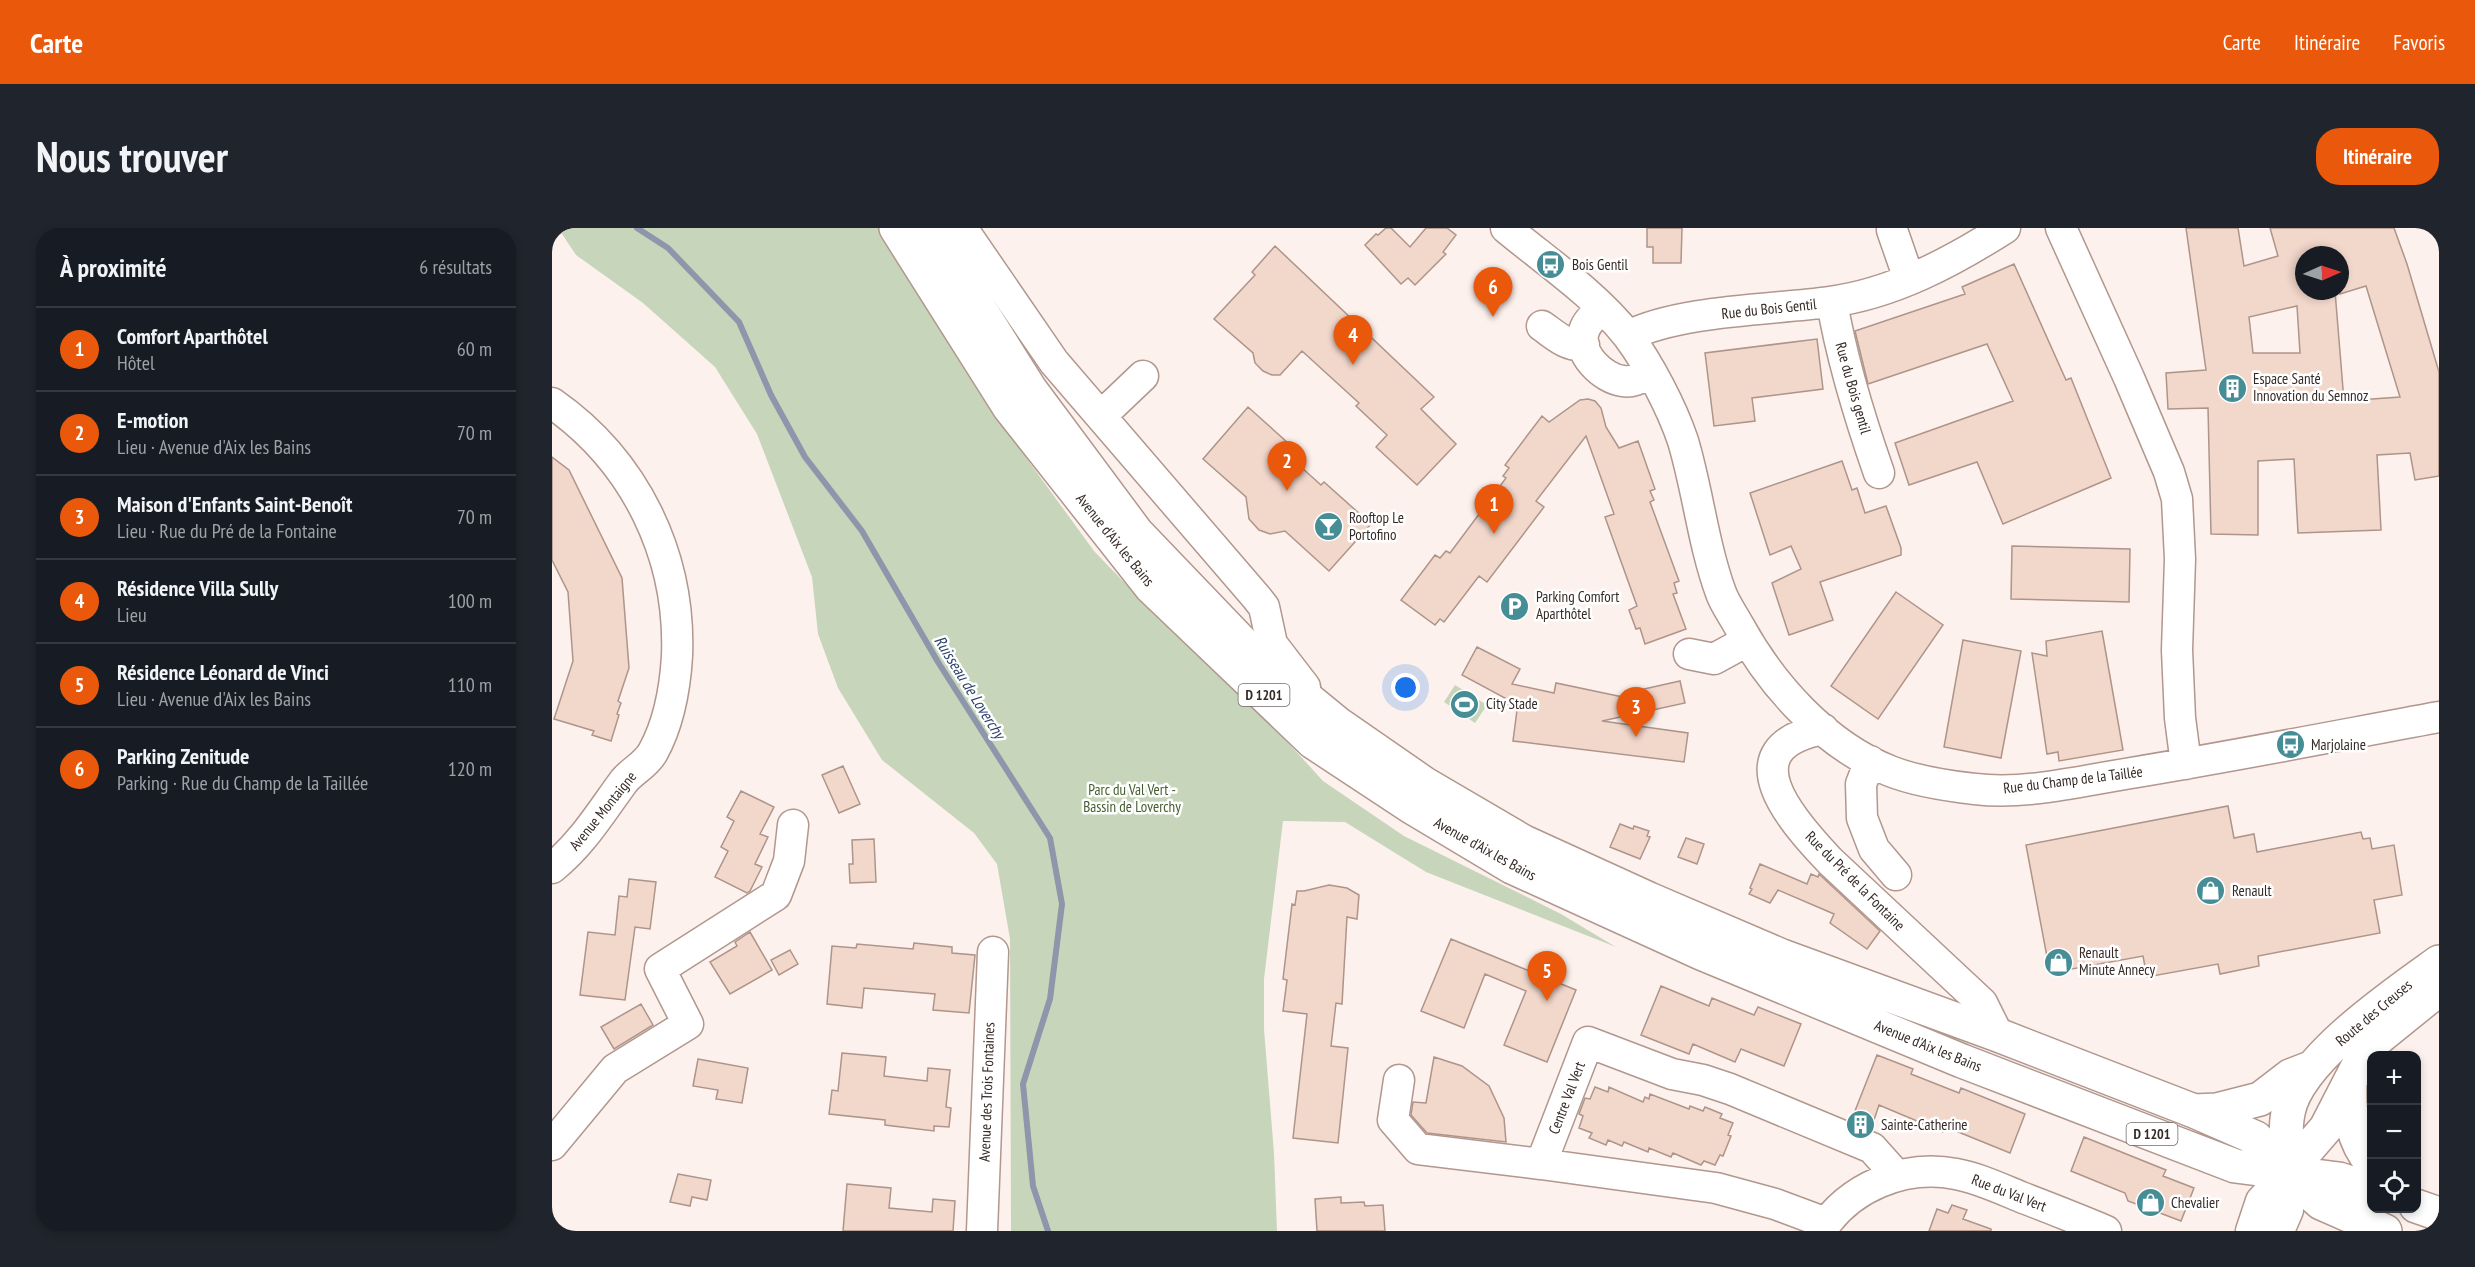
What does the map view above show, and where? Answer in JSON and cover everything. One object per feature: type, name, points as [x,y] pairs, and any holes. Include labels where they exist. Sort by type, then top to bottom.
[{"type":"main road","name":"Avenue d'Aix les Bains","points":[[896,228],[1009,407],[1151,587],[1313,742],[1410,806],[1512,867],[1701,953],[1962,1061],[2235,1166],[2339,1179],[2367,1188]]},
{"type":"main road","name":"Avenue d'Aix les Bains","points":[[942,230],[1030,390],[1137,533],[1254,655],[1336,723],[1425,784],[1524,842],[1649,899],[1782,956],[1998,1035],[2194,1111],[2256,1138],[2288,1173],[2321,1203],[2385,1231]]},
{"type":"main road","name":"Route des Creuses","points":[[2288,1173],[2288,1113],[2296,1091],[2312,1068],[2381,1005],[2439,962]]},
{"type":"main road","name":"Route des Creuses","points":[[2288,1173],[2326,1128],[2361,1060],[2376,1040],[2439,989]]},
{"type":"main road","name":"Route des Creuses","points":[[2194,1111],[2217,1110],[2260,1099],[2290,1076],[2312,1068]]},
{"type":"main road","name":"Route des Creuses","points":[[2350,1081],[2349,1105],[2353,1130],[2362,1153],[2367,1159]]},
{"type":"street","name":"Rue du Champ de la Taillée","points":[[1506,228],[1584,291],[1628,336],[1650,373],[1681,437],[1692,473],[1710,561],[1723,598],[1747,641],[1771,676],[1794,703],[1823,729],[1870,761],[1892,772],[1929,781],[1986,790],[2013,790],[2186,764],[2439,717]]},
{"type":"street","name":"Rue du Bois Gentil","points":[[1628,336],[1684,318],[1832,302],[1909,279],[1969,251],[2005,228]]},
{"type":"street","points":[[2061,228],[2169,472],[2177,499],[2180,583],[2177,650],[2180,718],[2186,764]]},
{"type":"street","points":[[942,230],[1257,598],[1264,607],[1272,644],[1336,723]]},
{"type":"street","points":[[1892,230],[1909,279]]},
{"type":"street","name":"Rue du Bois gentil","points":[[1832,302],[1840,351],[1859,418],[1880,472]]},
{"type":"street","points":[[1602,309],[1589,320],[1582,333],[1588,357],[1601,373],[1623,381],[1634,380],[1650,373]]},
{"type":"street","points":[[1542,326],[1575,346],[1584,345]]},
{"type":"street","points":[[1101,416],[1143,376]]},
{"type":"street","name":"Avenue Montaigne","points":[[552,403],[586,430],[610,455],[629,480],[643,505],[658,535],[669,570],[677,640],[670,708],[654,750],[644,763],[625,780],[588,832],[552,868]]},
{"type":"street","points":[[1702,664],[1747,641]]},
{"type":"street","name":"Rue du Pré de la Fontaine","points":[[1823,729],[1794,737],[1785,743],[1774,759],[1773,778],[1785,806],[1830,861],[1982,1003],[1998,1035]]},
{"type":"street","points":[[1870,761],[1861,784],[1862,818],[1874,849],[1896,875]]},
{"type":"street","points":[[552,1145],[615,1069],[688,1024],[660,969],[777,895],[789,861],[794,825]]},
{"type":"street","name":"Avenue des Trois Fontaines","points":[[982,1231],[993,952]]},
{"type":"street","name":"Centre Val Vert","points":[[1541,1164],[1588,1042],[1672,1074],[1703,1080],[1730,1089],[1872,1148],[1897,1176]]},
{"type":"street","points":[[1399,1080],[1393,1120],[1418,1149],[1716,1188],[1775,1204],[1823,1227]]},
{"type":"street","name":"Rue du Val Vert","points":[[1823,1227],[1840,1205],[1855,1194],[1897,1176],[1935,1172],[1972,1177],[2098,1230]]},
{"type":"street","points":[[2251,1231],[2261,1201],[2288,1173]]},
{"type":"street","points":[[2279,1231],[2288,1210],[2288,1173]]},
{"type":"green space","name":"Parc du Val Vert - Bassin de Loverchy","points":[[558,228],[882,228],[962,364],[1094,551],[1146,605],[1271,724],[1323,781],[1404,836],[1561,914],[1616,947],[1426,872],[1345,822],[1283,821],[1264,979],[1264,1029],[1274,1153],[1277,1231],[1011,1231],[1010,939],[997,864],[974,833],[882,760],[838,688],[818,634],[812,577],[757,434],[715,367],[643,303],[576,255]]},
{"type":"green space","name":"City Stade","points":[[1455,685],[1487,705],[1475,723],[1444,702]]},
{"type":"building","points":[[1386,228],[1391,228],[1410,247],[1426,228],[1447,228],[1456,235],[1443,252],[1446,254],[1415,285],[1408,278],[1401,284],[1365,245]]},
{"type":"building","points":[[1647,228],[1682,228],[1681,263],[1653,263],[1653,247],[1647,247]]},
{"type":"building","name":"Espace Santé Innovation du Semnoz","points":[[2186,228],[2238,228],[2244,266],[2278,256],[2270,228],[2394,228],[2439,372],[2439,476],[2415,480],[2410,453],[2377,455],[2381,530],[2298,533],[2294,459],[2258,461],[2258,535],[2211,534],[2208,408],[2168,409],[2166,373],[2206,370]],"holes":[[[2295,246],[2349,246],[2349,291],[2366,286],[2400,397],[2344,401],[2336,300],[2295,300]],[[2297,306],[2300,353],[2253,353],[2249,317]]]},
{"type":"building","points":[[1275,246],[1434,397],[1421,409],[1456,444],[1417,485],[1376,447],[1387,435],[1356,406],[1359,403],[1302,351],[1280,375],[1272,375],[1263,371],[1255,363],[1253,353],[1214,319],[1255,275],[1252,272]]},
{"type":"building","points":[[2014,264],[2066,380],[2071,378],[2111,478],[2003,524],[1977,462],[1909,485],[1895,443],[2013,401],[1987,344],[1868,384],[1855,331],[1965,294],[1962,287]]},
{"type":"building","points":[[1817,339],[1823,389],[1752,398],[1755,421],[1714,426],[1705,353]]},
{"type":"building","points":[[1580,400],[1595,401],[1601,408],[1606,427],[1619,448],[1638,441],[1655,489],[1650,491],[1654,500],[1650,502],[1679,581],[1674,583],[1677,593],[1673,594],[1686,629],[1645,644],[1640,628],[1636,629],[1629,610],[1637,606],[1605,517],[1614,514],[1586,436],[1536,501],[1544,507],[1487,582],[1479,576],[1444,622],[1440,619],[1435,625],[1401,600],[1435,555],[1440,558],[1446,551],[1450,553],[1506,478],[1503,476],[1509,468],[1505,465],[1542,416],[1549,422]]},
{"type":"building","points":[[1248,407],[1298,452],[1292,459],[1321,485],[1324,482],[1371,524],[1329,571],[1285,531],[1270,534],[1259,530],[1249,519],[1246,497],[1203,459]]},
{"type":"building","points":[[552,457],[569,470],[622,578],[629,668],[618,701],[621,703],[617,714],[619,715],[611,741],[592,735],[594,731],[554,719],[573,661],[568,592],[552,560]]},
{"type":"building","points":[[1842,461],[1852,490],[1857,488],[1865,513],[1886,506],[1901,548],[1901,555],[1820,582],[1833,620],[1789,635],[1772,583],[1801,569],[1791,546],[1770,555],[1750,493]]},
{"type":"building","points":[[2012,546],[2130,549],[2129,602],[2011,599]]},
{"type":"building","points":[[1896,592],[1943,625],[1878,719],[1831,686]]},
{"type":"building","points":[[2102,631],[2123,750],[2059,761],[2058,752],[2047,754],[2032,653],[2047,656],[2046,641]]},
{"type":"building","points":[[1963,640],[2021,651],[2001,758],[1944,747]]},
{"type":"building","points":[[1477,647],[1520,669],[1512,684],[1554,693],[1556,683],[1637,700],[1635,691],[1680,681],[1685,703],[1602,721],[1688,733],[1684,762],[1513,741],[1517,710],[1503,702],[1505,698],[1462,675]]},
{"type":"building","points":[[843,766],[860,804],[839,813],[822,775]]},
{"type":"building","points":[[741,791],[774,807],[760,834],[768,837],[755,864],[762,867],[747,893],[715,877],[728,851],[721,847],[734,821],[727,817]]},
{"type":"building","name":"Renault","points":[[2228,806],[2234,838],[2254,834],[2257,852],[2361,832],[2363,839],[2370,838],[2372,849],[2394,845],[2402,895],[2374,900],[2380,933],[2258,956],[2259,966],[2220,974],[2218,964],[2147,977],[2143,956],[2050,973],[2026,845]]},
{"type":"building","points":[[1620,824],[1633,829],[1634,826],[1649,831],[1647,836],[1650,837],[1640,859],[1610,847]]},
{"type":"building","points":[[1686,838],[1704,844],[1697,864],[1678,857]]},
{"type":"building","points":[[874,839],[876,882],[850,883],[849,864],[853,864],[852,840]]},
{"type":"building","points":[[1760,864],[1807,884],[1811,874],[1818,877],[1819,874],[1880,931],[1867,949],[1830,923],[1834,914],[1778,890],[1770,903],[1749,894]]},
{"type":"building","points":[[629,879],[656,882],[650,929],[635,927],[625,1000],[580,995],[588,932],[615,935],[619,896],[627,897]]},
{"type":"building","points":[[1329,885],[1347,888],[1359,895],[1357,919],[1347,917],[1342,1004],[1336,1003],[1331,1046],[1348,1048],[1338,1143],[1293,1138],[1307,1014],[1283,1011],[1287,980],[1283,979],[1292,904],[1295,905],[1297,891]]},
{"type":"building","points":[[750,932],[772,970],[730,994],[710,962],[737,946],[735,942]]},
{"type":"building","points":[[1451,939],[1576,990],[1547,1062],[1504,1045],[1526,991],[1485,974],[1464,1028],[1421,1011]]},
{"type":"building","points":[[914,943],[952,947],[952,953],[975,955],[969,1013],[933,1010],[935,994],[864,988],[862,1008],[827,1004],[832,946],[856,948],[857,944],[913,949]]},
{"type":"building","points":[[790,950],[798,964],[779,975],[771,960]]},
{"type":"building","points":[[1661,986],[1709,1006],[1712,998],[1754,1015],[1758,1007],[1801,1024],[1784,1066],[1741,1049],[1735,1062],[1693,1044],[1689,1054],[1641,1035]]},
{"type":"building","points":[[641,1004],[653,1025],[614,1049],[601,1027]]},
{"type":"building","points":[[842,1053],[886,1057],[884,1076],[927,1081],[928,1068],[950,1070],[946,1107],[951,1108],[949,1127],[934,1126],[934,1131],[885,1125],[885,1120],[829,1114],[832,1090],[838,1091]]},
{"type":"building","points":[[1877,1055],[1913,1069],[1911,1074],[1959,1093],[1961,1088],[2025,1114],[2010,1153],[1946,1127],[1943,1132],[1879,1105],[1871,1129],[1851,1121]]},
{"type":"building","points":[[1434,1057],[1462,1066],[1489,1086],[1504,1118],[1506,1142],[1427,1133],[1411,1115],[1413,1102],[1426,1103]]},
{"type":"building","points":[[698,1059],[748,1068],[742,1103],[716,1099],[718,1090],[693,1086]]},
{"type":"building","points":[[1595,1087],[1608,1092],[1609,1087],[1643,1102],[1645,1097],[1649,1099],[1650,1094],[1689,1109],[1690,1106],[1703,1111],[1705,1107],[1722,1114],[1720,1118],[1733,1123],[1728,1135],[1731,1136],[1723,1156],[1720,1155],[1715,1165],[1704,1161],[1701,1165],[1673,1153],[1671,1157],[1649,1148],[1648,1152],[1624,1142],[1622,1146],[1608,1140],[1606,1145],[1589,1138],[1592,1133],[1579,1128],[1583,1116],[1579,1114],[1585,1098],[1590,1099]]},
{"type":"building","points":[[2084,1137],[2166,1170],[2163,1176],[2194,1188],[2181,1221],[2128,1201],[2125,1193],[2071,1171]]},
{"type":"building","points":[[678,1174],[711,1180],[707,1200],[692,1197],[690,1206],[670,1202]]},
{"type":"building","points":[[847,1184],[891,1188],[889,1208],[932,1212],[933,1199],[955,1201],[953,1231],[843,1231]]},
{"type":"building","points":[[1341,1197],[1341,1203],[1364,1202],[1365,1206],[1383,1205],[1385,1231],[1317,1231],[1315,1199]]},
{"type":"building","points":[[1952,1205],[1967,1210],[1963,1219],[1991,1229],[1991,1231],[1929,1231],[1937,1209],[1948,1213]]},
{"type":"waterway","name":"Ruisseau de Loverchy","points":[[637,228],[668,248],[739,322],[771,395],[805,457],[862,531],[938,662],[1050,838],[1062,904],[1050,999],[1023,1084],[1033,1186],[1048,1231]]},
{"type":"place","name":"Bois Gentil","points":[[1551,265]]},
{"type":"place","name":"Parking Zenitude","points":[[1493,317]]},
{"type":"place","name":"Résidence Villa Sully","points":[[1353,365]]},
{"type":"place","name":"Espace Santé Innovation du Semnoz","points":[[2232,388]]},
{"type":"place","name":"E-motion","points":[[1287,491]]},
{"type":"place","name":"Rooftop Le Portofino","points":[[1328,527]]},
{"type":"place","name":"Comfort Aparthôtel","points":[[1494,534]]},
{"type":"place","name":"Parking Comfort Aparthôtel","points":[[1515,606]]},
{"type":"place","name":"City Stade","points":[[1465,704]]},
{"type":"place","name":"Maison d'Enfants Saint-Benoît","points":[[1636,737]]},
{"type":"place","name":"Marjolaine","points":[[2290,745]]},
{"type":"place","name":"Renault","points":[[2211,891]]},
{"type":"place","name":"Renault Minute Annecy","points":[[2058,962]]},
{"type":"place","name":"Résidence Léonard de Vinci","points":[[1547,1001]]},
{"type":"place","name":"Sainte-Catherine","points":[[1860,1125]]},
{"type":"place","name":"Chevalier","points":[[2150,1203]]}]
